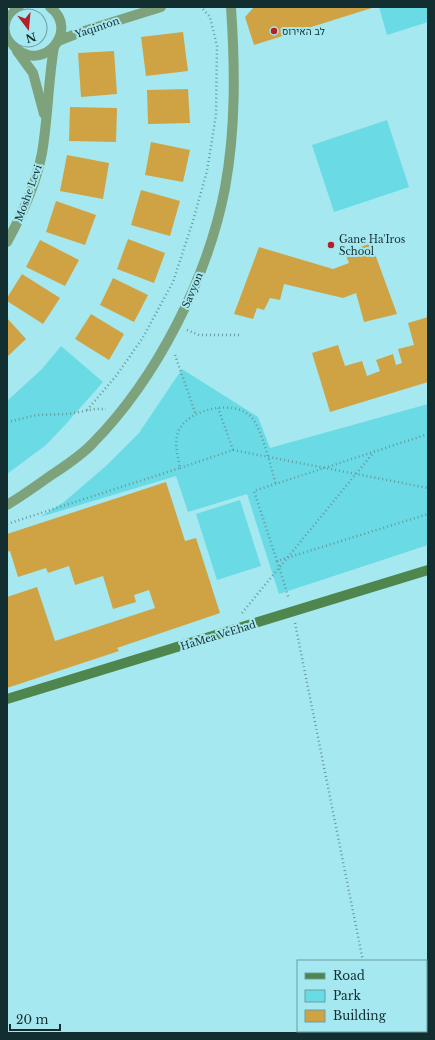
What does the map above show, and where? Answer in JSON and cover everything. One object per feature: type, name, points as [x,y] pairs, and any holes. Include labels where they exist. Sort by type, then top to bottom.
[{"type":"street","name":"Moshe Levi","points":[[7,242],[15,227],[36,174],[41,155],[56,44],[61,33],[59,17],[50,7]]},
{"type":"street","name":"Yaqinton","points":[[16,48],[20,52],[29,55],[38,55],[47,52],[56,44],[80,32],[161,7]]},
{"type":"street","name":"Savyon","points":[[7,504],[17,499],[65,466],[92,444],[123,410],[136,392],[169,338],[209,251],[225,189],[231,140],[234,84],[231,7]]},
{"type":"street","name":"Moshe Levi","points":[[15,48],[33,73],[46,119]]},
{"type":"street","name":"HaMea VeEhad","points":[[7,700],[428,570]]},
{"type":"path","points":[[87,410],[116,376],[142,339],[173,282],[193,221],[205,178],[216,115],[217,46],[210,17],[202,8]]},
{"type":"path","points":[[175,326],[199,335],[242,335]]},
{"type":"path","points":[[169,338],[196,415]]},
{"type":"path","points":[[218,408],[233,450]]},
{"type":"path","points":[[180,468],[176,448],[178,433],[182,424],[188,418],[218,408],[236,408],[246,412],[252,417],[258,427],[276,484]]},
{"type":"path","points":[[7,422],[37,415],[68,414],[95,409],[123,410]]},
{"type":"path","points":[[363,960],[293,612],[254,491],[428,434]]},
{"type":"path","points":[[7,524],[233,450],[428,488]]},
{"type":"path","points":[[240,615],[374,452]]},
{"type":"path","points":[[277,561],[428,514]]},
{"type":"green space","points":[[379,7],[428,7],[428,22],[387,35]]},
{"type":"green space","points":[[387,120],[409,187],[334,212],[312,145]]},
{"type":"green space","points":[[61,346],[103,382],[46,445],[7,474],[7,401],[42,369]]},
{"type":"green space","points":[[182,369],[258,417],[270,448],[428,404],[428,545],[279,594],[247,494],[188,512],[176,476],[40,517],[64,502],[107,465],[139,433]]},
{"type":"green space","points":[[240,500],[261,566],[217,580],[196,514]]},
{"type":"building","name":"לב האירוס","points":[[254,7],[375,7],[254,45],[245,17]]},
{"type":"building","points":[[183,32],[188,71],[146,76],[141,37]]},
{"type":"building","points":[[114,51],[117,94],[81,97],[78,53]]},
{"type":"building","points":[[188,89],[190,123],[148,124],[147,90]]},
{"type":"building","points":[[70,107],[117,108],[116,142],[69,141]]},
{"type":"building","points":[[151,142],[190,150],[183,182],[145,175]]},
{"type":"building","points":[[67,155],[109,163],[103,199],[60,191]]},
{"type":"building","points":[[141,190],[180,201],[170,236],[131,225]]},
{"type":"building","points":[[56,201],[96,215],[85,245],[46,232]]},
{"type":"building","points":[[128,239],[165,253],[154,283],[117,269]]},
{"type":"building","points":[[40,240],[79,260],[65,286],[26,267]]},
{"type":"building","points":[[371,243],[397,314],[364,322],[356,293],[343,298],[284,284],[280,300],[270,298],[264,310],[257,308],[253,319],[234,314],[259,247],[333,269],[349,263],[345,253]]},
{"type":"building","points":[[22,274],[60,298],[43,324],[7,301],[7,298]]},
{"type":"building","points":[[113,278],[148,295],[134,322],[100,305]]},
{"type":"building","points":[[91,314],[124,334],[109,360],[75,339]]},
{"type":"building","points":[[428,317],[428,382],[330,412],[312,353],[338,345],[345,366],[362,361],[367,376],[380,371],[376,360],[393,354],[396,365],[402,363],[398,349],[414,345],[408,323]]},
{"type":"building","points":[[7,318],[26,339],[7,357]]},
{"type":"building","points":[[166,482],[185,541],[196,538],[220,613],[117,648],[119,651],[7,688],[7,597],[37,587],[55,641],[155,608],[149,590],[134,595],[136,602],[113,609],[103,576],[75,585],[69,566],[48,573],[46,568],[18,577],[10,551],[7,552],[7,534]]},
{"type":"place","name":"לב האירוס","points":[[274,31]]},
{"type":"place","name":"Gane Ha'Iros School","points":[[331,245]]}]
